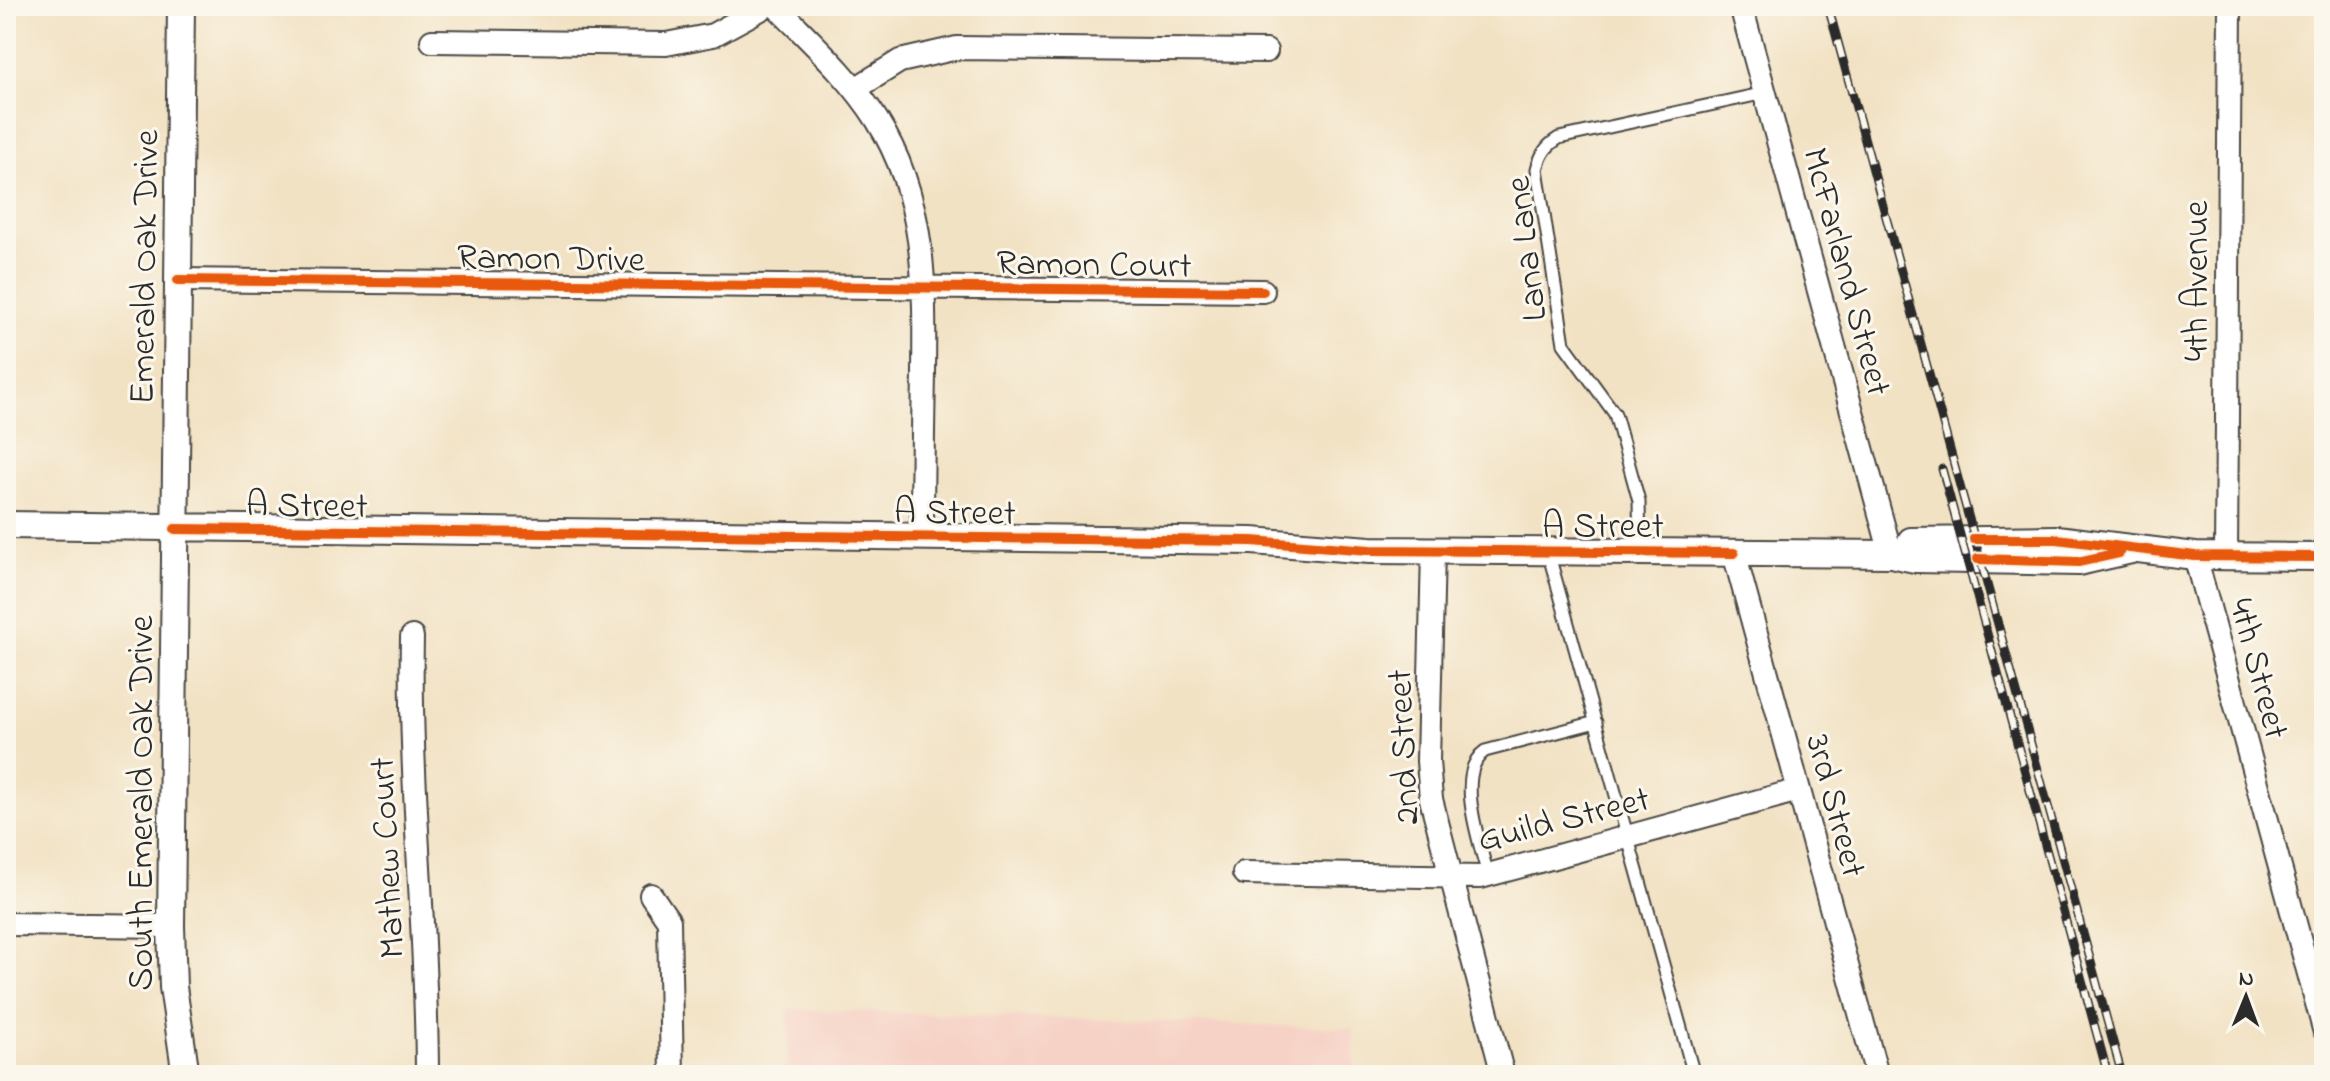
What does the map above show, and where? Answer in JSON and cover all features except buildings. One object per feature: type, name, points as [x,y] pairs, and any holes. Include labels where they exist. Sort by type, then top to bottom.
[{"type":"street","name":"Emerald Oak Drive","points":[[175,529],[181,6]]},
{"type":"street","points":[[432,41],[666,44],[713,35],[766,6]]},
{"type":"street","points":[[776,6],[855,89],[883,131],[907,183],[918,219],[925,288],[922,537]]},
{"type":"street","name":"McFarland Street","points":[[1741,6],[1891,554]]},
{"type":"street","name":"4th Avenue","points":[[2226,556],[2230,6]]},
{"type":"street","points":[[855,89],[900,61],[928,52],[957,48],[1266,51]]},
{"type":"street","name":"Ramon Drive","points":[[178,280],[925,288]]},
{"type":"street","name":"Ramon Court","points":[[925,288],[1263,291]]},
{"type":"street","name":"A Street","points":[[6,525],[1252,541],[1433,551],[1548,552],[1891,554],[1910,541],[2057,539],[2195,556],[2324,557]]},
{"type":"street","name":"South Emerald Oak Drive","points":[[175,529],[171,926],[173,987],[186,1075]]},
{"type":"street","name":"2nd Street","points":[[1433,551],[1428,761],[1431,799],[1503,1075]]},
{"type":"street","name":"3rd Street","points":[[1734,553],[1877,1075]]},
{"type":"street","name":"4th Street","points":[[2195,556],[2324,1028]]},
{"type":"street","name":"Mathew Court","points":[[412,637],[412,741],[427,1005],[427,1075]]},
{"type":"street","name":"Guild Street","points":[[1244,873],[1488,875],[1799,790]]},
{"type":"street","points":[[651,895],[669,921],[672,1075]]},
{"type":"street","points":[[6,924],[171,926]]},
{"type":"lane","name":"Lana Lane","points":[[1640,552],[1639,501],[1615,414],[1564,344],[1537,169],[1540,157],[1547,145],[1559,138],[1765,93]]},
{"type":"lane","points":[[1548,552],[1694,1075]]},
{"type":"lane","points":[[1488,875],[1473,818],[1471,770],[1476,757],[1485,751],[1596,722]]},
{"type":"shaded area","points":[[788,1009],[1353,1028],[1355,1075],[787,1075]]},
{"type":"railway","points":[[1828,6],[2122,1075]]},
{"type":"railway","points":[[1942,469],[2108,1075]]},
{"type":"cycle path","points":[[178,280],[1263,291]]},
{"type":"cycle path","points":[[175,529],[1252,541],[1370,550],[1734,553]]},
{"type":"cycle path","points":[[1974,539],[2057,539],[2195,556],[2324,557]]},
{"type":"cycle path","points":[[1978,559],[2078,562],[2119,553]]}]
